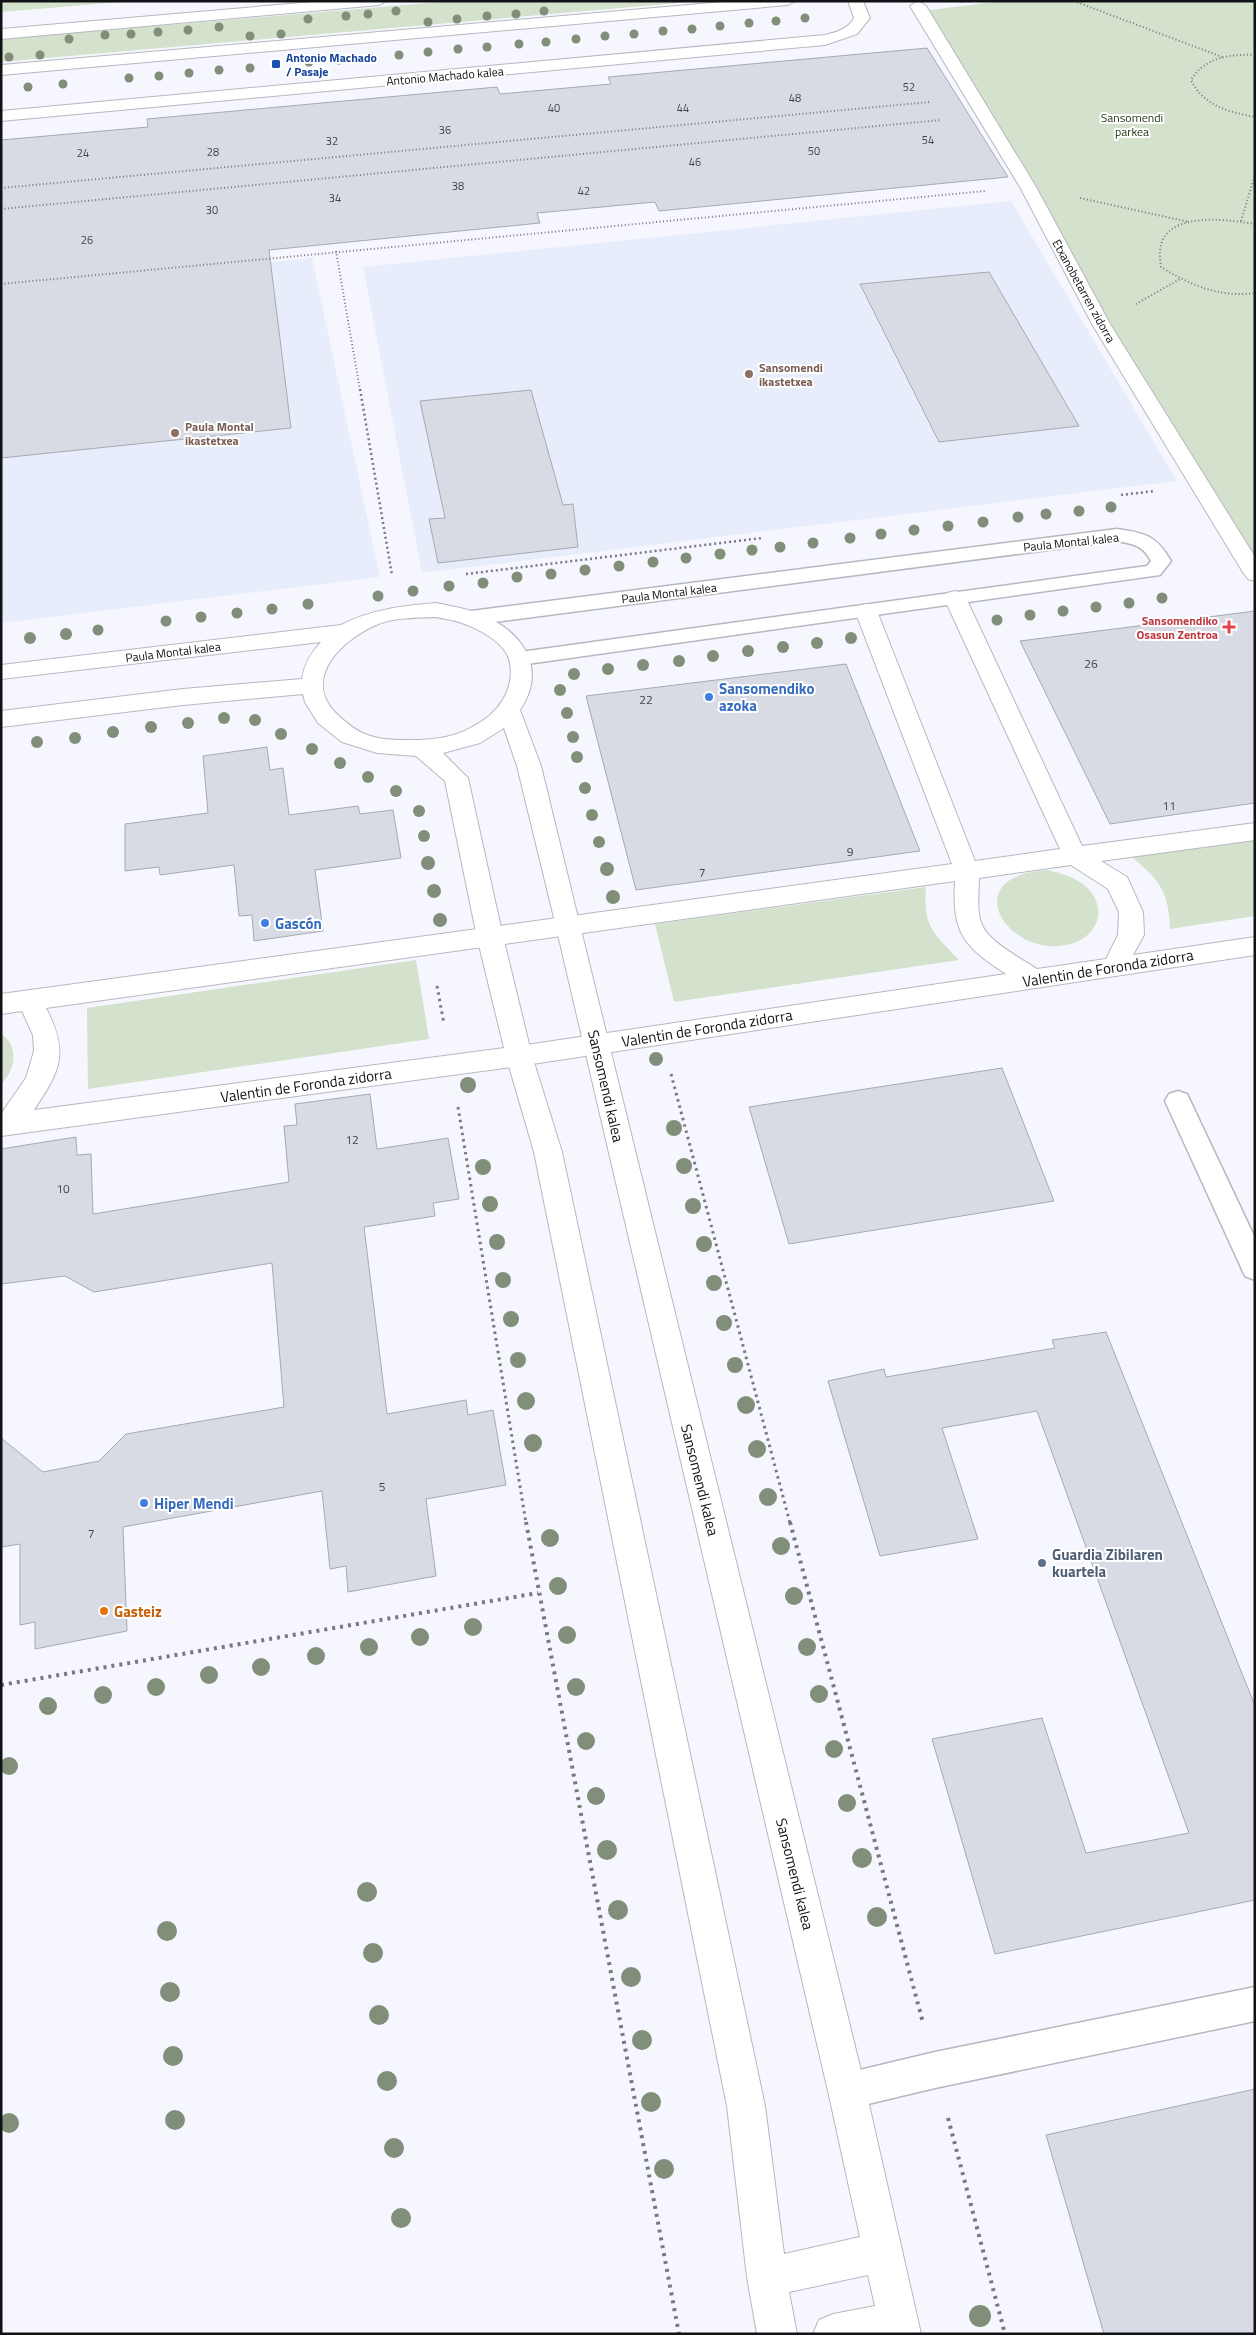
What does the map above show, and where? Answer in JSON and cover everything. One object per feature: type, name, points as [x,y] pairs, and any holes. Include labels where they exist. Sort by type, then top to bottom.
[{"type":"street","points":[[1,34],[379,1]]},
{"type":"street","points":[[1,70],[788,1]]},
{"type":"street","name":"Antonio Machado kalea","points":[[1,116],[825,40],[845,35],[858,28],[862,18],[855,1]]},
{"type":"street","name":"Etxanobetarren zidorra","points":[[918,6],[1028,187],[1101,324],[1255,574]]},
{"type":"street","points":[[955,598],[1075,856],[1118,883],[1131,912],[1131,935],[1114,967]]},
{"type":"street","points":[[436,610],[471,618],[502,635],[520,658],[522,685],[509,711],[493,725],[473,737],[449,745],[423,749],[381,747],[345,734],[320,713],[311,686],[314,667],[326,648],[344,632],[369,620],[398,612],[436,610]]},
{"type":"street","points":[[866,611],[967,871],[966,908],[969,926],[985,946],[1033,979]]},
{"type":"street","name":"Paula Montal kalea","points":[[1,672],[344,632]]},
{"type":"street","points":[[1,719],[183,697],[311,686]]},
{"type":"street","name":"Sansomendi kalea","points":[[509,711],[529,766],[568,926],[847,2091],[899,2328],[833,2334]]},
{"type":"street","points":[[423,749],[456,778],[490,937],[519,1056],[548,1152],[746,2106],[767,2277],[777,2334]]},
{"type":"street","points":[[1,1004],[1255,831]]},
{"type":"street","name":"Valentin de Foronda zidorra","points":[[6,1124],[451,1066],[1255,946]]},
{"type":"street","name":"Valentin de Foronda zidorra","points":[[6,1124],[43,1073],[48,1053],[47,1038],[30,1000]]},
{"type":"street","points":[[767,2277],[883,2252]]},
{"type":"lane","name":"Paula Montal kalea","points":[[471,618],[1117,535],[1142,539],[1154,546],[1161,561],[1153,570],[520,658]]},
{"type":"lane","points":[[1178,1101],[1255,1268]]},
{"type":"lane","points":[[847,2091],[935,2070],[1255,2004]]},
{"type":"path","points":[[1074,1],[1222,57]]},
{"type":"path","points":[[1255,55],[1222,57],[1210,60],[1195,70],[1191,80],[1194,90],[1216,107],[1255,117]]},
{"type":"path","points":[[1,188],[973,98]]},
{"type":"path","points":[[1,209],[985,116]]},
{"type":"path","points":[[1242,221],[1255,175]]},
{"type":"path","points":[[1,284],[1028,187],[1189,222],[1218,220],[1242,221],[1255,224]]},
{"type":"path","points":[[1189,222],[1173,229],[1161,238],[1158,253],[1161,267],[1180,279],[1209,290],[1246,295],[1255,293]]},
{"type":"path","points":[[336,251],[398,612]]},
{"type":"path","points":[[1101,324],[1180,279]]},
{"type":"path","points":[[1111,496],[1200,485]]},
{"type":"path","points":[[462,575],[767,538]]},
{"type":"path","points":[[430,945],[538,1594],[679,2334]]},
{"type":"path","points":[[661,1035],[1005,2334]]},
{"type":"path","points":[[1,1685],[538,1594]]},
{"type":"shaded area","name":"Sansomendi ikastetxea","points":[[1011,201],[1177,481],[422,573],[363,267]]},
{"type":"shaded area","name":"Paula Montal ikastetxea","points":[[312,258],[380,577],[1,623],[1,289]]},
{"type":"green space","points":[[1,1],[134,1],[1,12]]},
{"type":"green space","points":[[452,1],[701,1],[1,62],[1,39]]},
{"type":"green space","name":"Sansomendi parkea","points":[[1001,1],[1255,1],[1255,575],[922,11]]},
{"type":"green space","points":[[1255,839],[1255,916],[1170,929],[1167,905],[1161,887],[1132,857]]},
{"type":"green space","points":[[1048,870],[1080,882],[1094,896],[1097,905],[1097,922],[1086,937],[1076,942],[1053,946],[1032,942],[1014,932],[1002,918],[997,902],[1002,887],[1018,876]]},
{"type":"green space","points":[[926,887],[925,900],[928,920],[936,935],[959,960],[674,1002],[655,924]]},
{"type":"green space","points":[[416,960],[429,1039],[88,1089],[87,1008]]},
{"type":"green space","points":[[1,1034],[11,1045],[13,1059],[10,1072],[1,1084]]},
{"type":"building","points":[[927,48],[1008,177],[659,211],[655,202],[537,213],[540,223],[269,250],[291,428],[1,458],[1,140],[148,127],[147,119],[497,87],[500,94],[611,84],[608,77]]},
{"type":"building","points":[[989,272],[1079,426],[939,442],[860,284]]},
{"type":"building","points":[[531,390],[563,505],[573,504],[578,547],[438,563],[429,519],[445,518],[420,401]]},
{"type":"building","points":[[1255,611],[1255,803],[1110,824],[1020,641]]},
{"type":"building","points":[[846,664],[920,851],[636,890],[586,696]]},
{"type":"building","points":[[267,747],[270,770],[283,768],[289,815],[358,806],[360,814],[393,810],[401,858],[315,870],[323,931],[254,941],[252,915],[239,916],[234,865],[160,875],[159,867],[125,871],[125,824],[208,813],[203,756]]},
{"type":"building","points":[[1002,1068],[1054,1201],[789,1244],[749,1107]]},
{"type":"building","points":[[370,1094],[377,1149],[448,1138],[459,1199],[433,1203],[435,1216],[364,1227],[387,1414],[466,1400],[468,1415],[493,1410],[506,1485],[426,1499],[436,1576],[348,1592],[346,1566],[330,1569],[322,1491],[123,1527],[127,1631],[35,1649],[35,1622],[20,1625],[20,1544],[1,1547],[1,1438],[43,1472],[99,1461],[126,1434],[284,1407],[272,1263],[94,1292],[65,1276],[1,1284],[1,1149],[76,1137],[77,1155],[91,1154],[93,1214],[289,1182],[284,1126],[297,1125],[295,1104]]},
{"type":"building","points":[[1106,1332],[1255,1706],[1255,1900],[995,1954],[932,1739],[1042,1718],[1086,1853],[1189,1833],[1037,1411],[942,1428],[978,1539],[880,1556],[828,1381],[884,1369],[886,1377],[1055,1348],[1052,1340]]},
{"type":"building","points":[[1255,2089],[1255,2334],[1104,2334],[1046,2135]]},
{"type":"place","name":"Antonio Machado / Pasaje","points":[[276,64]]},
{"type":"place","name":"Sansomendi ikastetxea","points":[[749,374]]},
{"type":"place","name":"Paula Montal ikastetxea","points":[[175,433]]},
{"type":"place","name":"Sansomendiko Osasun Zentroa","points":[[1229,627]]},
{"type":"place","name":"Sansomendiko azoka","points":[[709,697]]},
{"type":"place","name":"Gascón","points":[[265,923]]},
{"type":"place","name":"Hiper Mendi","points":[[144,1503]]},
{"type":"place","name":"Guardia Zibilaren kuartela","points":[[1042,1563]]},
{"type":"place","name":"Gasteiz","points":[[104,1611]]}]
